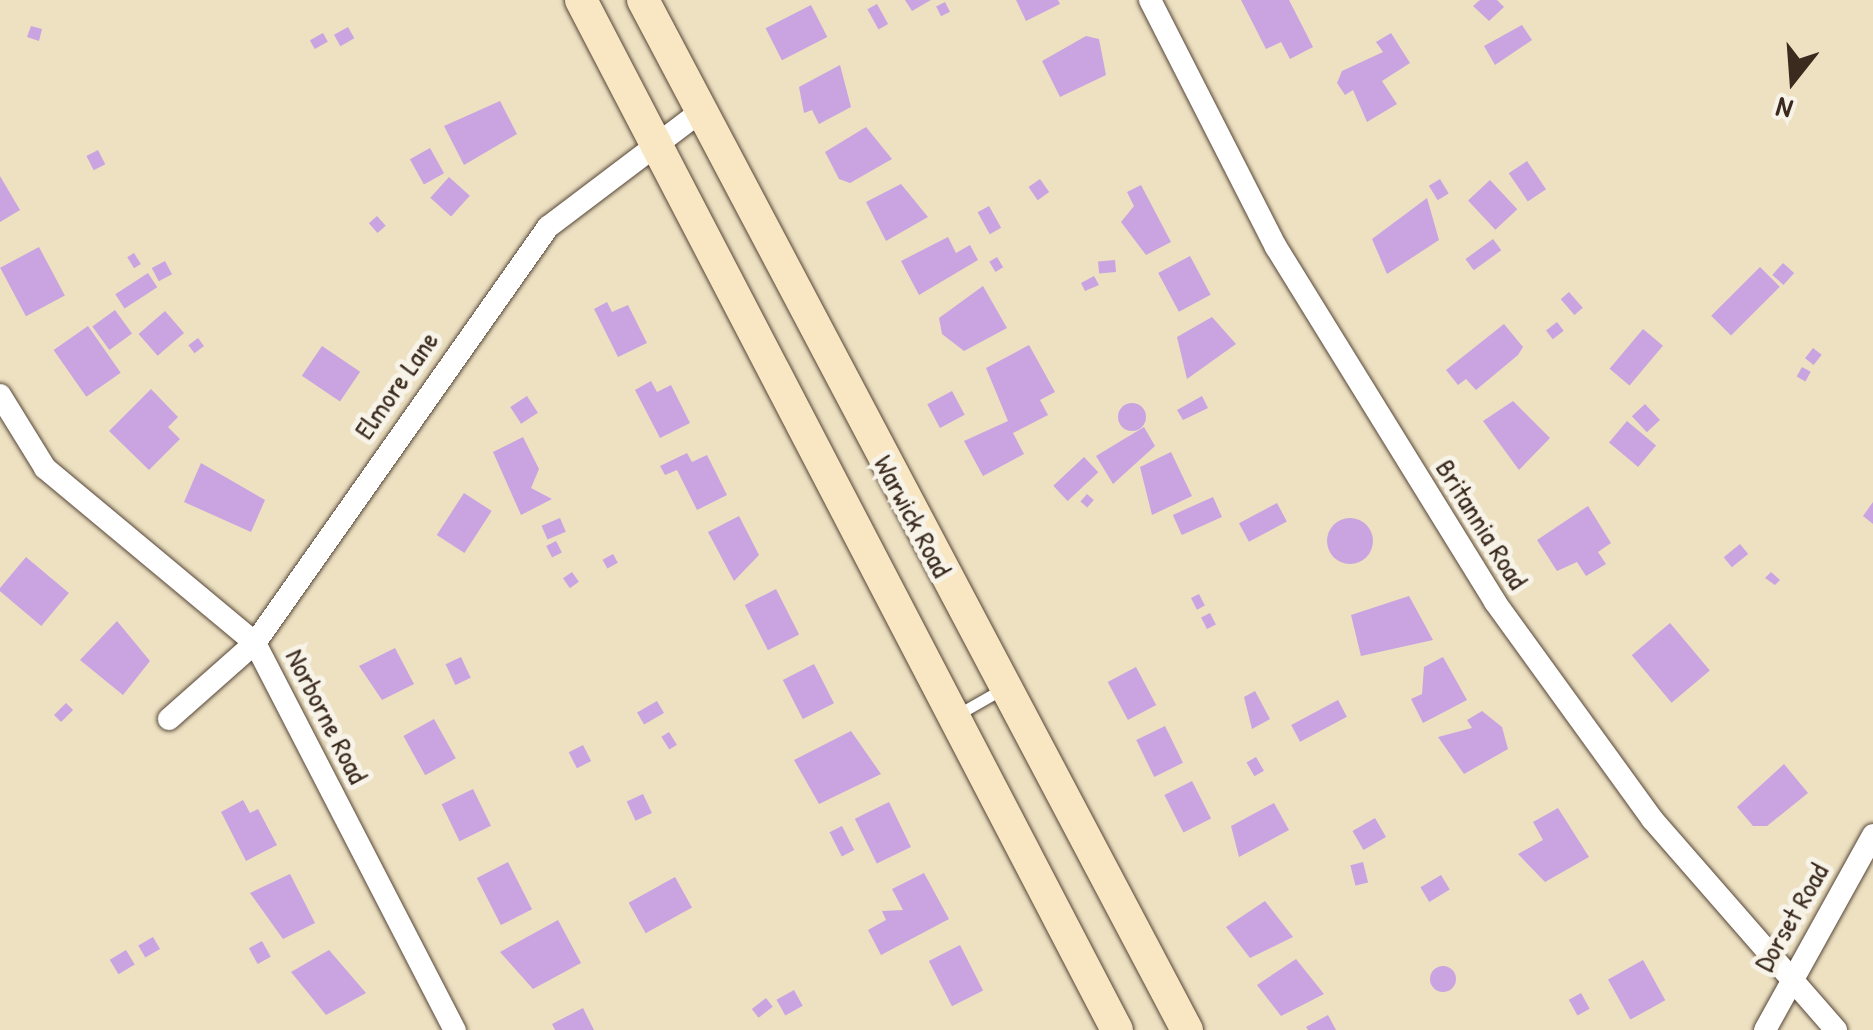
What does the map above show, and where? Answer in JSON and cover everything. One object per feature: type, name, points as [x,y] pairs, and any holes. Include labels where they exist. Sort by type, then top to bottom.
[{"type":"main road","name":"Warwick Road","points":[[581,0],[1116,1030]]},
{"type":"main road","name":"Warwick Road","points":[[643,0],[1187,1030]]},
{"type":"street","name":"Britannia Road","points":[[1150,0],[1276,247],[1495,602],[1652,819],[1836,1030]]},
{"type":"street","name":"Elmore Lane","points":[[169,719],[255,643],[548,227],[654,139],[700,112]]},
{"type":"street","name":"Norborne Road","points":[[0,394],[45,468],[255,643],[456,1030]]},
{"type":"street","name":"Dorset Road","points":[[1765,1030],[1789,976],[1873,836]]},
{"type":"lane","points":[[954,716],[1004,688]]},
{"type":"building","points":[[905,0],[931,0],[912,11]]},
{"type":"building","points":[[1016,0],[1058,0],[1060,4],[1026,21]]},
{"type":"building","points":[[1241,0],[1289,0],[1313,47],[1290,59],[1281,42],[1266,49]]},
{"type":"building","points":[[1480,0],[1497,0],[1504,7],[1489,21],[1473,6]]},
{"type":"building","points":[[945,2],[950,12],[941,16],[936,7]]},
{"type":"building","points":[[877,4],[888,24],[879,29],[867,9]]},
{"type":"building","points":[[811,5],[827,37],[782,60],[766,28]]},
{"type":"building","points":[[1522,25],[1532,40],[1495,65],[1484,46]]},
{"type":"building","points":[[31,26],[42,29],[39,41],[27,37]]},
{"type":"building","points":[[348,27],[354,38],[340,46],[334,35]]},
{"type":"building","points":[[323,33],[328,42],[315,49],[310,40]]},
{"type":"building","points":[[1391,33],[1410,63],[1382,81],[1397,104],[1367,122],[1353,90],[1345,95],[1337,83],[1342,71],[1383,52],[1376,42]]},
{"type":"building","points":[[1086,36],[1099,39],[1106,75],[1060,97],[1042,61]]},
{"type":"building","points":[[840,65],[851,107],[819,124],[812,110],[804,113],[799,87]]},
{"type":"building","points":[[500,101],[517,134],[464,165],[444,126]]},
{"type":"building","points":[[866,127],[892,159],[850,183],[839,179],[825,152]]},
{"type":"building","points":[[430,148],[444,173],[424,185],[410,159]]},
{"type":"building","points":[[98,150],[105,164],[94,170],[86,156]]},
{"type":"building","points":[[1527,161],[1546,189],[1528,201],[1509,173]]},
{"type":"building","points":[[0,176],[20,210],[0,222]]},
{"type":"building","points":[[449,177],[470,196],[451,217],[430,198]]},
{"type":"building","points":[[1040,179],[1049,192],[1038,200],[1029,187]]},
{"type":"building","points":[[1440,179],[1449,194],[1438,200],[1429,186]]},
{"type":"building","points":[[1490,180],[1517,209],[1495,230],[1468,200]]},
{"type":"building","points":[[901,184],[928,217],[886,241],[866,202]]},
{"type":"building","points":[[1141,185],[1171,242],[1146,255],[1121,222],[1134,206],[1127,192]]},
{"type":"building","points":[[1427,198],[1439,240],[1387,274],[1372,239]]},
{"type":"building","points":[[989,206],[1001,228],[990,234],[978,212]]},
{"type":"building","points":[[377,216],[386,226],[378,233],[369,223]]},
{"type":"building","points":[[948,237],[956,253],[970,245],[978,260],[919,295],[901,261]]},
{"type":"building","points":[[1493,239],[1501,250],[1474,270],[1465,259]]},
{"type":"building","points":[[39,247],[65,296],[26,316],[0,268]]},
{"type":"building","points":[[134,253],[141,264],[134,268],[127,257]]},
{"type":"building","points":[[1190,256],[1211,295],[1179,312],[1158,273]]},
{"type":"building","points":[[997,257],[1003,267],[995,272],[989,262]]},
{"type":"building","points":[[1115,260],[1116,272],[1099,273],[1098,261]]},
{"type":"building","points":[[165,261],[172,274],[159,281],[152,268]]},
{"type":"building","points":[[1783,263],[1794,273],[1783,285],[1772,275]]},
{"type":"building","points":[[1760,267],[1780,287],[1731,336],[1711,316]]},
{"type":"building","points":[[148,273],[157,287],[125,308],[115,294]]},
{"type":"building","points":[[1094,276],[1099,285],[1085,291],[1081,283]]},
{"type":"building","points":[[983,286],[1007,328],[964,351],[942,334],[939,318]]},
{"type":"building","points":[[1569,292],[1583,308],[1574,315],[1561,299]]},
{"type":"building","points":[[607,302],[612,312],[628,305],[647,343],[618,357],[594,309]]},
{"type":"building","points":[[115,310],[132,333],[109,350],[92,326]]},
{"type":"building","points":[[165,311],[184,333],[158,356],[139,334]]},
{"type":"building","points":[[1212,317],[1236,344],[1187,379],[1177,337]]},
{"type":"building","points":[[1557,322],[1564,331],[1553,339],[1546,331]]},
{"type":"building","points":[[1504,324],[1523,347],[1518,355],[1476,390],[1466,379],[1458,385],[1446,370]]},
{"type":"building","points":[[88,326],[121,373],[86,397],[54,350]]},
{"type":"building","points":[[1643,329],[1663,346],[1629,386],[1610,369]]},
{"type":"building","points":[[198,338],[204,346],[194,353],[188,345]]},
{"type":"building","points":[[1029,345],[1055,392],[1040,400],[1048,415],[1013,433],[1024,454],[983,476],[964,441],[1008,421],[986,368]]},
{"type":"building","points":[[322,346],[360,372],[340,402],[302,376]]},
{"type":"building","points":[[1813,348],[1822,355],[1814,365],[1805,358]]},
{"type":"building","points":[[1802,367],[1811,372],[1805,381],[1797,377]]},
{"type":"building","points":[[651,381],[657,392],[671,385],[690,423],[660,438],[635,390]]},
{"type":"building","points":[[151,389],[178,417],[168,427],[180,439],[149,470],[109,431]]},
{"type":"building","points":[[952,391],[965,415],[940,428],[927,404]]},
{"type":"building","points":[[527,396],[538,413],[521,424],[510,407]]},
{"type":"building","points":[[1202,396],[1208,408],[1183,420],[1177,410]]},
{"type":"building","points":[[1513,401],[1550,438],[1519,470],[1483,421]]},
{"type":"building","points":[[1132,403],[1142,407],[1146,417],[1142,427],[1132,431],[1122,427],[1118,417],[1122,407]]},
{"type":"building","points":[[1645,404],[1660,420],[1647,432],[1632,416]]},
{"type":"building","points":[[1627,421],[1656,445],[1638,467],[1609,442]]},
{"type":"building","points":[[1144,427],[1155,446],[1113,484],[1096,456]]},
{"type":"building","points":[[523,437],[539,469],[531,488],[552,499],[521,515],[493,452]]},
{"type":"building","points":[[1171,452],[1192,496],[1152,515],[1140,467]]},
{"type":"building","points":[[687,453],[692,462],[707,455],[727,495],[697,510],[677,470],[665,475],[660,466]]},
{"type":"building","points":[[1084,457],[1098,472],[1068,501],[1053,486]]},
{"type":"building","points":[[201,463],[265,500],[251,532],[184,502]]},
{"type":"building","points":[[464,493],[492,511],[464,553],[437,535]]},
{"type":"building","points":[[1087,494],[1094,500],[1087,507],[1080,502]]},
{"type":"building","points":[[1213,497],[1222,517],[1182,535],[1173,515]]},
{"type":"building","points":[[1873,502],[1873,524],[1863,516]]},
{"type":"building","points":[[1277,503],[1287,522],[1249,542],[1239,523]]},
{"type":"building","points":[[1588,506],[1611,543],[1598,552],[1606,564],[1586,576],[1577,562],[1557,571],[1537,540]]},
{"type":"building","points":[[739,516],[759,555],[734,581],[708,532]]},
{"type":"building","points":[[560,518],[566,532],[547,540],[542,526]]},
{"type":"building","points":[[1350,518],[1366,525],[1373,541],[1366,557],[1350,564],[1334,557],[1327,541],[1334,525]]},
{"type":"building","points":[[556,541],[562,553],[552,558],[546,546]]},
{"type":"building","points":[[1740,544],[1748,554],[1732,567],[1724,557]]},
{"type":"building","points":[[613,554],[618,563],[607,569],[603,560]]},
{"type":"building","points":[[26,557],[69,593],[41,626],[0,591]]},
{"type":"building","points":[[572,572],[579,582],[570,588],[563,578]]},
{"type":"building","points":[[1771,572],[1780,580],[1775,585],[1765,578]]},
{"type":"building","points":[[776,589],[799,634],[768,650],[745,605]]},
{"type":"building","points":[[1199,594],[1205,606],[1197,610],[1191,598]]},
{"type":"building","points":[[1409,596],[1433,640],[1361,656],[1351,615]]},
{"type":"building","points":[[1210,613],[1216,625],[1207,629],[1201,618]]},
{"type":"building","points":[[117,621],[150,661],[123,695],[80,660]]},
{"type":"building","points":[[1670,623],[1710,670],[1672,703],[1632,655]]},
{"type":"building","points":[[395,648],[414,684],[382,700],[359,666]]},
{"type":"building","points":[[461,657],[471,678],[455,685],[446,664]]},
{"type":"building","points":[[1443,657],[1467,700],[1423,723],[1411,699],[1422,694],[1424,667]]},
{"type":"building","points":[[814,664],[834,703],[803,719],[783,680]]},
{"type":"building","points":[[1136,667],[1156,705],[1128,720],[1108,682]]},
{"type":"building","points":[[1255,691],[1270,719],[1252,729],[1244,697]]},
{"type":"building","points":[[1338,700],[1347,717],[1300,742],[1291,725]]},
{"type":"building","points":[[657,701],[664,713],[644,725],[637,712]]},
{"type":"building","points":[[66,703],[73,710],[61,722],[54,715]]},
{"type":"building","points":[[1482,711],[1502,727],[1508,749],[1464,774],[1438,737],[1472,728],[1467,720]]},
{"type":"building","points":[[434,719],[456,758],[425,775],[403,736]]},
{"type":"building","points":[[1165,726],[1183,763],[1154,777],[1136,740]]},
{"type":"building","points":[[851,731],[881,774],[819,804],[794,760]]},
{"type":"building","points":[[669,732],[677,745],[669,749],[661,737]]},
{"type":"building","points":[[583,745],[591,761],[577,768],[569,752]]},
{"type":"building","points":[[1256,757],[1264,771],[1254,776],[1246,762]]},
{"type":"building","points":[[1784,764],[1808,793],[1767,826],[1753,826],[1737,807]]},
{"type":"building","points":[[1192,781],[1211,818],[1183,832],[1164,795]]},
{"type":"building","points":[[473,789],[491,826],[460,841],[442,804]]},
{"type":"building","points":[[643,794],[652,813],[636,821],[627,802]]},
{"type":"building","points":[[243,800],[250,813],[258,809],[277,845],[246,861],[221,812]]},
{"type":"building","points":[[889,802],[911,847],[877,864],[855,819]]},
{"type":"building","points":[[1274,803],[1289,830],[1239,857],[1231,826]]},
{"type":"building","points":[[1558,808],[1589,857],[1545,882],[1518,854],[1543,840],[1533,822]]},
{"type":"building","points":[[1375,818],[1386,837],[1363,850],[1352,831]]},
{"type":"building","points":[[842,826],[854,850],[842,856],[830,832]]},
{"type":"building","points":[[508,862],[532,909],[501,925],[477,878]]},
{"type":"building","points":[[1363,862],[1368,882],[1355,886],[1350,865]]},
{"type":"building","points":[[924,873],[949,919],[881,955],[868,930],[886,920],[882,911],[903,910],[892,889]]},
{"type":"building","points":[[290,874],[315,923],[283,939],[250,893]]},
{"type":"building","points":[[1441,875],[1450,890],[1429,902],[1420,887]]},
{"type":"building","points":[[675,877],[692,908],[646,933],[629,903]]},
{"type":"building","points":[[1265,901],[1293,937],[1250,958],[1226,927]]},
{"type":"building","points":[[558,920],[581,963],[533,989],[500,952]]},
{"type":"building","points":[[153,937],[160,949],[145,958],[138,946]]},
{"type":"building","points":[[262,941],[271,957],[258,964],[249,948]]},
{"type":"building","points":[[960,945],[983,990],[952,1006],[929,961]]},
{"type":"building","points":[[126,950],[135,965],[118,974],[110,960]]},
{"type":"building","points":[[329,950],[366,993],[326,1015],[291,972]]},
{"type":"building","points":[[1296,959],[1324,994],[1281,1016],[1257,985]]},
{"type":"building","points":[[1643,960],[1665,1000],[1630,1020],[1608,979]]},
{"type":"building","points":[[1443,966],[1452,970],[1456,979],[1452,988],[1443,992],[1434,988],[1430,979],[1434,970]]},
{"type":"building","points":[[794,990],[803,1006],[785,1015],[777,1000]]},
{"type":"building","points":[[1581,993],[1590,1009],[1577,1016],[1569,1000]]},
{"type":"building","points":[[766,998],[773,1007],[759,1018],[752,1009]]},
{"type":"building","points":[[583,1008],[594,1030],[555,1030],[552,1024]]},
{"type":"building","points":[[1328,1015],[1336,1030],[1306,1027]]}]
